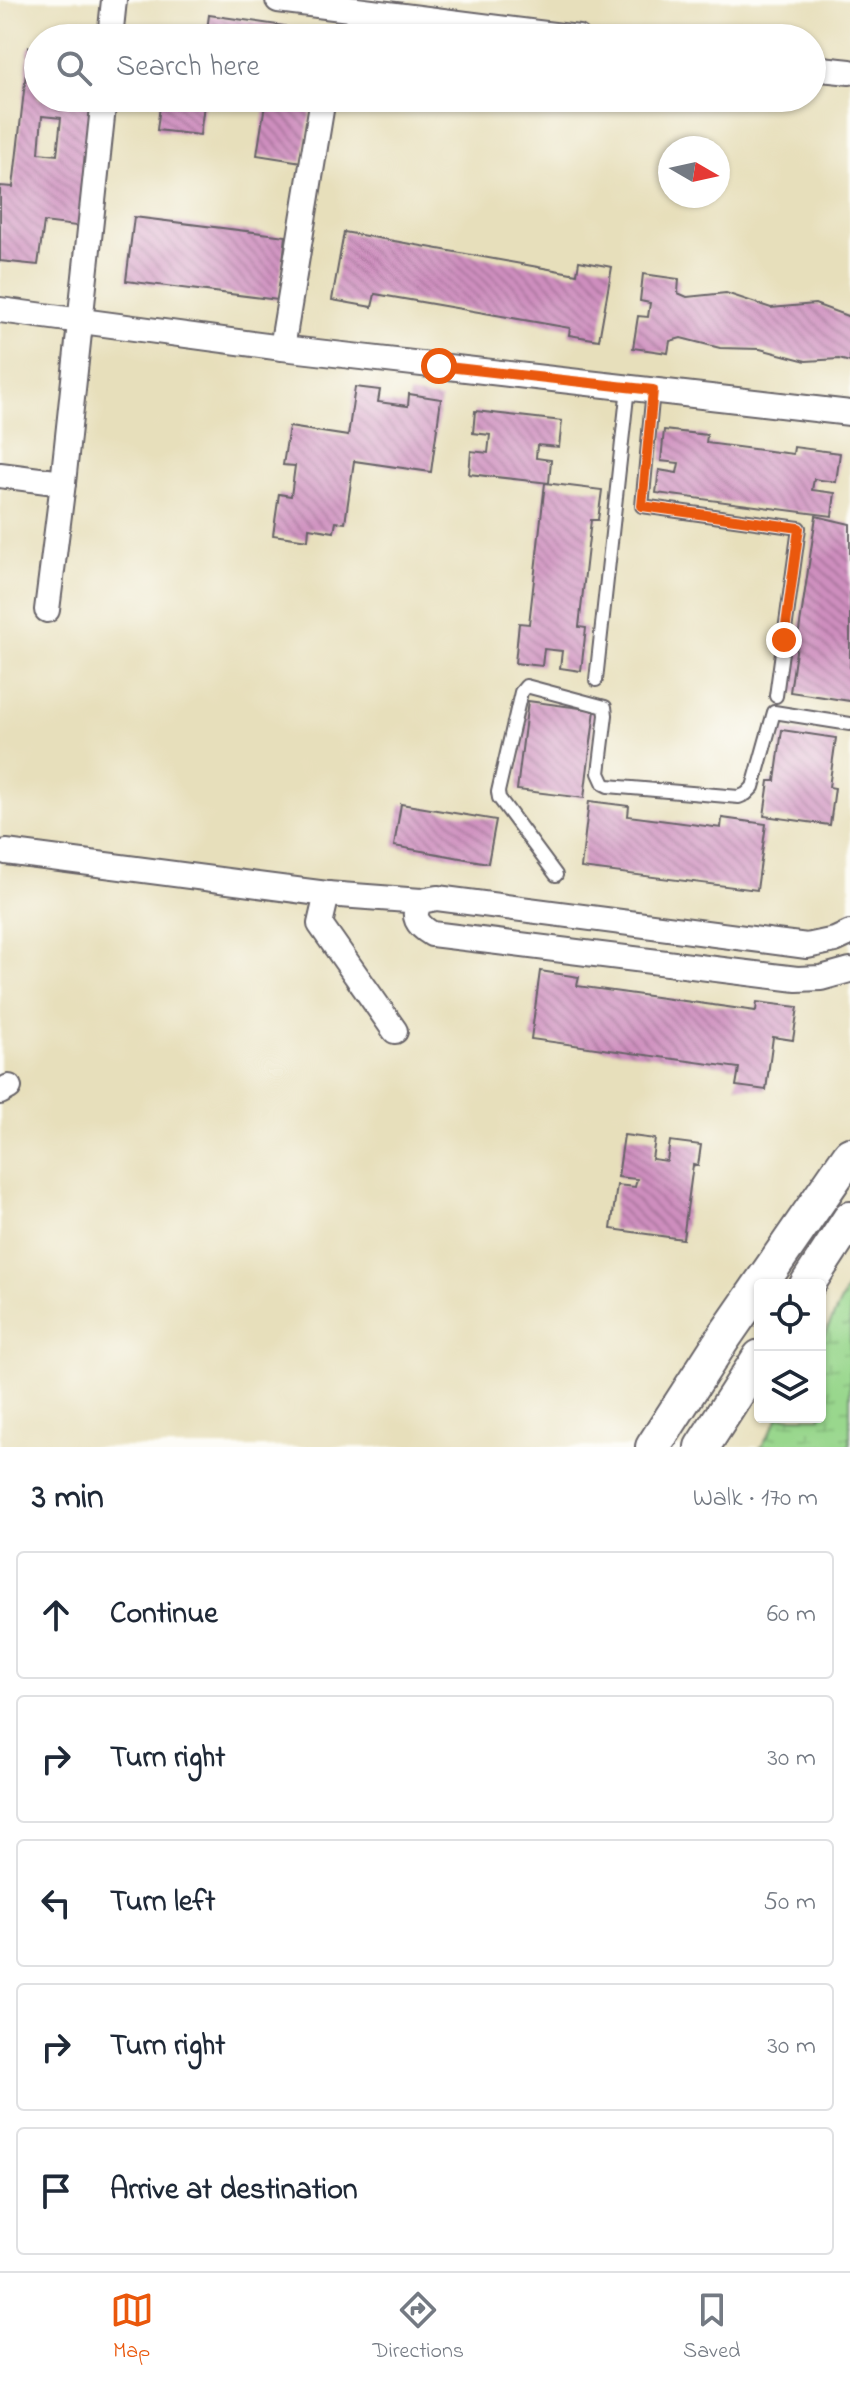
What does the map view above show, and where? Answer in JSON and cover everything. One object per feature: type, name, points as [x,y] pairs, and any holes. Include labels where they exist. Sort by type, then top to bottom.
[{"type":"street","points":[[111,24],[114,0]]},
{"type":"street","points":[[278,0],[467,24]]},
{"type":"street","points":[[826,69],[850,72]]},
{"type":"street","points":[[47,610],[102,112]]},
{"type":"street","points":[[282,348],[321,112]]},
{"type":"street","points":[[0,310],[282,348],[850,413]]},
{"type":"street","points":[[0,475],[63,483]]},
{"type":"street","points":[[6,852],[327,894],[421,901],[437,898],[807,946],[850,933]]},
{"type":"street","points":[[327,894],[320,924],[395,1031]]},
{"type":"street","points":[[421,901],[415,909],[416,920],[432,934],[797,979],[821,978],[850,970]]},
{"type":"street","points":[[653,1447],[722,1340],[850,1155]]},
{"type":"street","points":[[811,1279],[850,1219]]},
{"type":"street","points":[[702,1447],[754,1366]]},
{"type":"lane","points":[[596,680],[628,387]]},
{"type":"lane","points":[[653,390],[642,506],[799,528],[776,696]]},
{"type":"lane","points":[[556,875],[499,798],[498,792],[521,692],[526,686],[605,707],[599,773],[608,786],[739,797],[753,787],[774,712],[850,724]]},
{"type":"green space","points":[[850,1282],[850,1447],[761,1447],[775,1423],[826,1423],[826,1332]]},
{"type":"building","points":[[209,15],[271,24],[208,24]]},
{"type":"building","points":[[24,91],[24,112],[93,112],[84,227],[44,222],[38,265],[0,261],[0,186],[13,187]],"holes":[[[42,116],[61,118],[57,155],[39,153]]]},
{"type":"building","points":[[159,112],[203,112],[200,135],[157,130]]},
{"type":"building","points":[[264,112],[311,112],[302,162],[257,155]]},
{"type":"building","points":[[134,217],[286,236],[278,300],[126,281]]},
{"type":"building","points":[[344,232],[577,274],[579,261],[612,267],[599,340],[569,335],[570,328],[375,294],[372,307],[332,300]]},
{"type":"building","points":[[643,274],[679,279],[678,293],[687,297],[726,293],[771,308],[815,304],[850,317],[850,362],[839,359],[806,361],[760,349],[720,348],[681,338],[670,341],[668,353],[633,348],[638,316],[648,317],[650,303],[640,301]]},
{"type":"building","points":[[355,387],[380,390],[378,402],[408,406],[409,394],[441,399],[431,472],[354,461],[345,523],[336,522],[334,532],[309,528],[308,540],[273,535],[279,494],[291,496],[295,466],[283,465],[289,427],[348,436]]},
{"type":"building","points":[[475,411],[562,421],[559,447],[537,445],[536,458],[551,460],[549,483],[469,474],[471,451],[488,453],[490,435],[473,433]]},
{"type":"building","points":[[664,430],[707,435],[706,443],[793,454],[794,447],[840,453],[836,482],[814,479],[812,490],[835,493],[832,516],[656,493],[659,470],[677,473],[679,463],[661,461]]},
{"type":"building","points":[[545,483],[602,490],[598,520],[591,520],[579,627],[586,628],[581,671],[560,668],[562,651],[544,649],[542,666],[515,663],[519,623],[529,624]]},
{"type":"building","points":[[816,516],[850,524],[850,701],[790,692]]},
{"type":"building","points":[[528,701],[595,710],[584,798],[517,790]]},
{"type":"building","points":[[782,730],[836,738],[829,787],[835,788],[830,825],[764,816],[769,781],[775,781]]},
{"type":"building","points":[[589,801],[629,806],[628,816],[721,828],[722,818],[766,824],[757,890],[581,868]]},
{"type":"building","points":[[401,804],[496,820],[488,863],[394,846]]},
{"type":"building","points":[[540,971],[579,977],[577,986],[756,1011],[757,1002],[798,1007],[793,1040],[773,1037],[766,1090],[736,1086],[739,1068],[531,1039]]},
{"type":"building","points":[[624,1135],[655,1139],[652,1159],[667,1161],[670,1141],[701,1145],[698,1166],[693,1165],[683,1239],[611,1229],[617,1185],[635,1187],[637,1179],[618,1177]]},
{"type":"route","points":[[439,366],[653,390],[642,506],[799,528],[784,640]]}]
